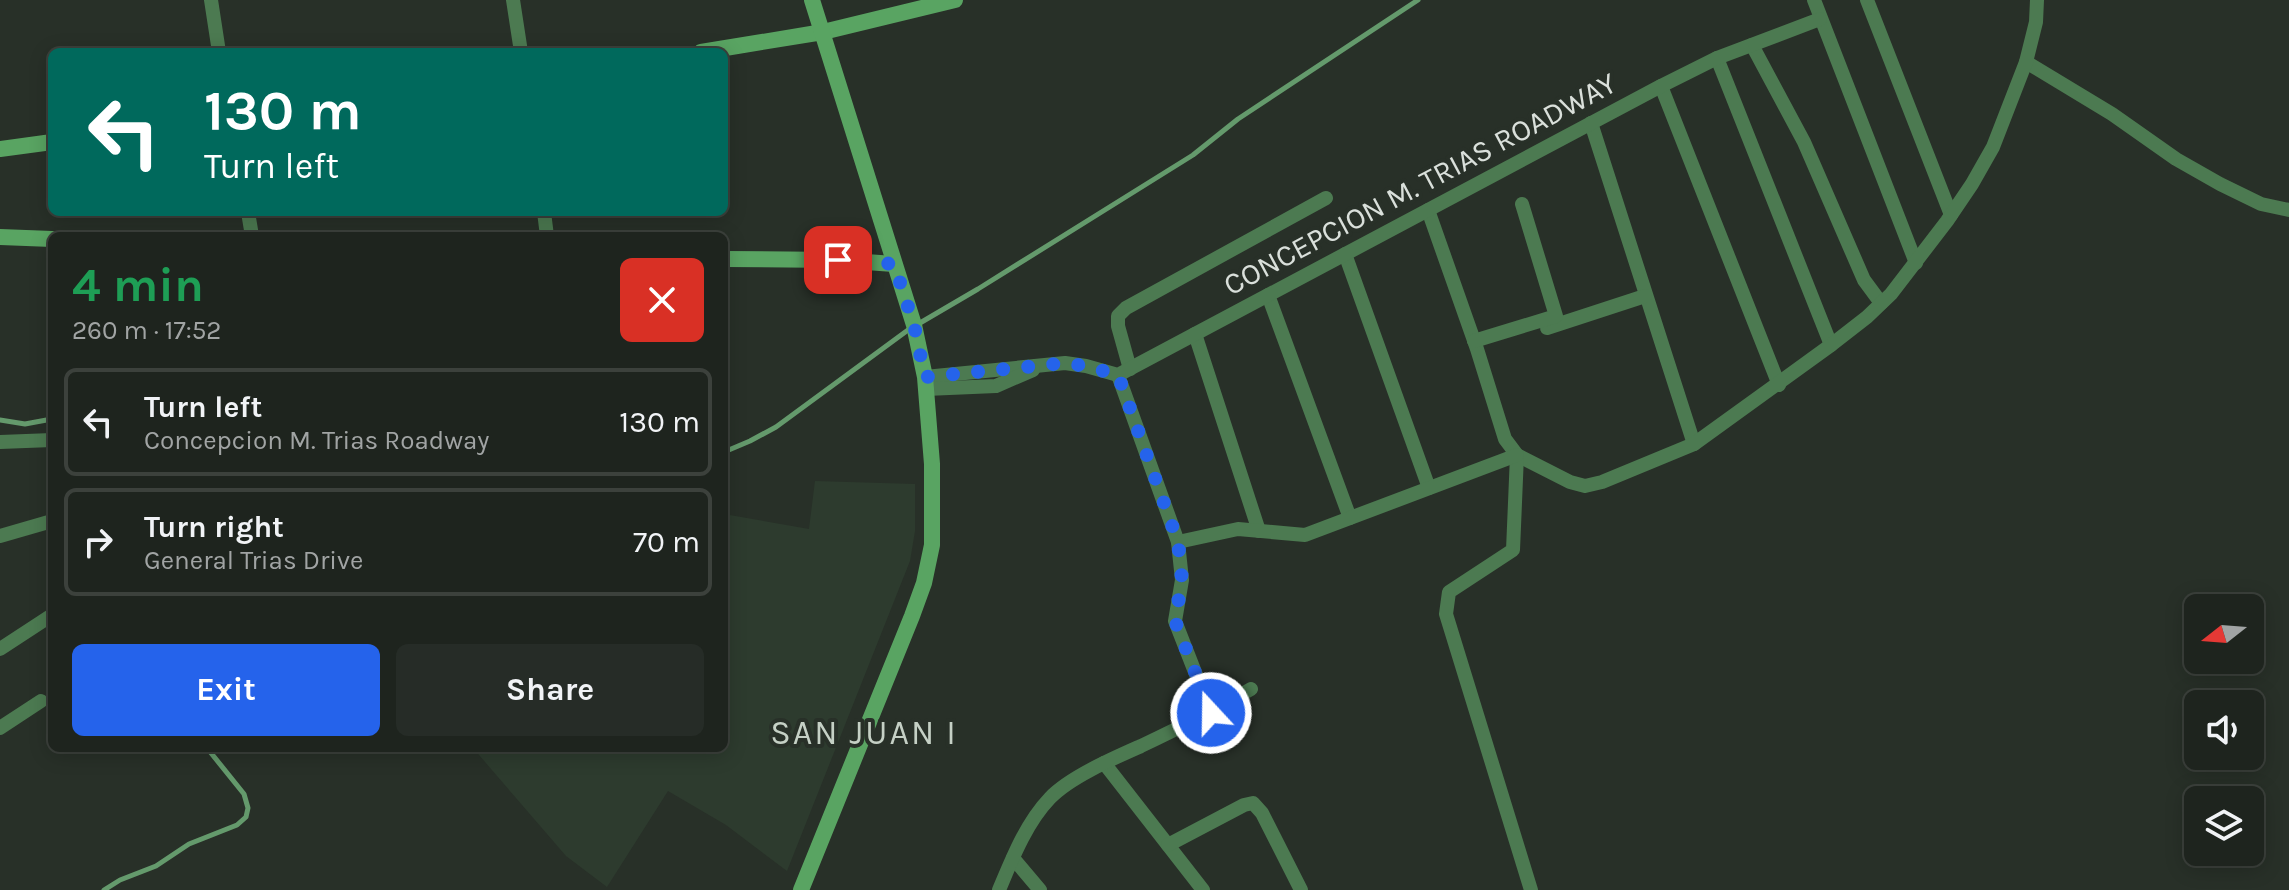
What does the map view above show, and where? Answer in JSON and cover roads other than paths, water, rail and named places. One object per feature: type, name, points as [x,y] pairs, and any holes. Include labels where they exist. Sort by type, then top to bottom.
[{"type":"main road","points":[[801,890],[924,583],[932,545],[932,464],[926,383],[918,340],[812,0]]},
{"type":"main road","points":[[725,48],[823,32],[955,0]]},
{"type":"main road","points":[[0,149],[48,143]]},
{"type":"main road","points":[[0,237],[48,239]]},
{"type":"main road","points":[[728,259],[894,264]]},
{"type":"street","points":[[211,0],[218,48]]},
{"type":"street","points":[[513,0],[520,48]]},
{"type":"street","points":[[1814,0],[1916,263]]},
{"type":"street","points":[[1867,0],[1951,215]]},
{"type":"street","points":[[1428,210],[1476,345],[1505,439],[1517,455],[1570,482],[1585,486],[1602,482],[1694,444],[1779,385],[1881,303],[1916,263],[1951,215],[1993,147],[2026,62],[2036,22],[2037,0]]},
{"type":"street","name":"CONCEPCION M. TRIAS ROADWAY","points":[[1124,372],[1661,86],[1717,58],[1820,19]]},
{"type":"street","points":[[1752,45],[1804,142],[1864,280],[1881,303]]},
{"type":"street","points":[[1717,58],[1831,345]]},
{"type":"street","points":[[2026,62],[2220,184],[2261,204],[2289,210]]},
{"type":"street","points":[[1661,86],[1779,385]]},
{"type":"street","points":[[1591,123],[1694,444]]},
{"type":"street","points":[[1211,713],[1175,621],[1182,580],[1178,542],[1124,372],[1118,316],[1126,308],[1326,198]]},
{"type":"street","points":[[1476,345],[1556,316],[1522,204]]},
{"type":"street","points":[[1345,254],[1429,488]]},
{"type":"street","points":[[1268,295],[1350,518]]},
{"type":"street","points":[[1476,345],[1645,296]]},
{"type":"street","points":[[1195,334],[1259,531]]},
{"type":"street","points":[[926,383],[996,386],[1045,366],[1065,363],[1124,372]]},
{"type":"street","points":[[0,442],[48,440]]},
{"type":"street","points":[[1178,542],[1238,529],[1305,535],[1517,455]]},
{"type":"street","points":[[1517,455],[1513,550],[1449,592],[1446,614],[1531,890]]},
{"type":"street","points":[[0,536],[48,522]]},
{"type":"street","points":[[0,649],[48,618]]},
{"type":"street","points":[[999,890],[1033,820],[1051,796],[1104,763],[1211,713],[1251,689]]},
{"type":"street","points":[[0,728],[41,701]]},
{"type":"street","points":[[1104,763],[1203,890]]},
{"type":"street","points":[[1168,845],[1253,803],[1262,813],[1301,890]]},
{"type":"street","points":[[1013,858],[1040,890]]},
{"type":"waterway","points":[[728,450],[776,427],[908,330],[1193,155],[1238,119],[1418,0]]},
{"type":"waterway","points":[[0,420],[25,424],[48,420]]},
{"type":"waterway","points":[[104,890],[156,866],[189,844],[237,825],[246,817],[248,808],[244,794],[210,752]]},
{"type":"district","name":"SAN JUAN I","points":[[864,732]]}]
